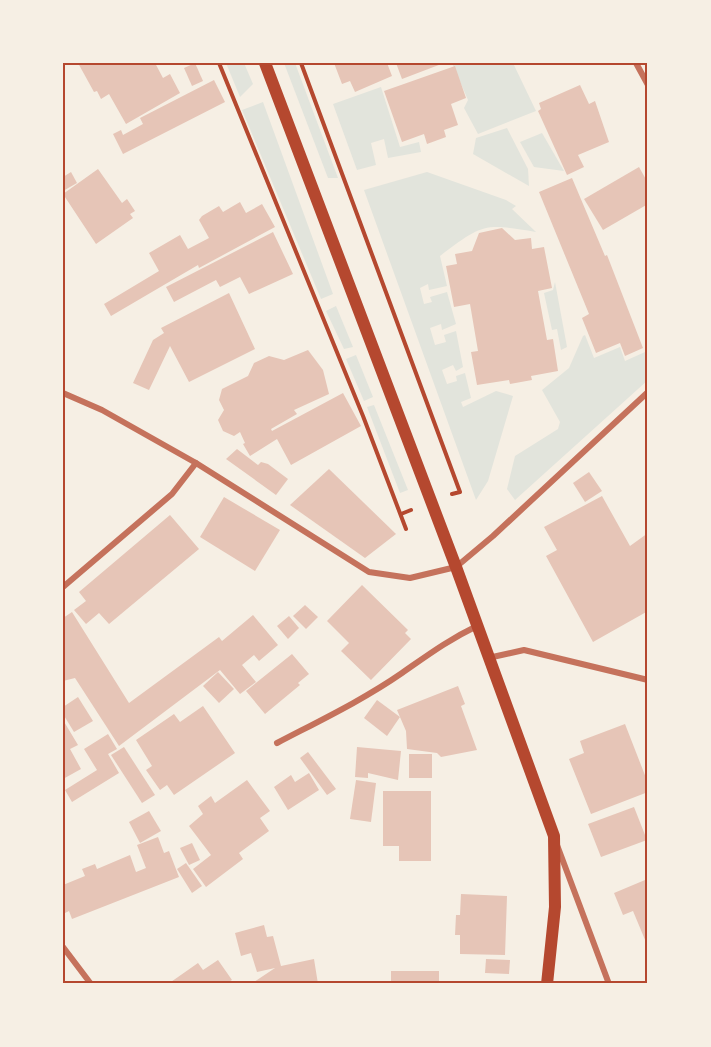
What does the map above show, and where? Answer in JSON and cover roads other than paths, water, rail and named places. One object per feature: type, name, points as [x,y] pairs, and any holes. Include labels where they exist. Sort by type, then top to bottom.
[{"type":"main road","points":[[265,63],[456,567],[554,836],[555,907],[547,984]]},
{"type":"street","points":[[636,63],[648,85]]},
{"type":"street","points":[[63,393],[102,410],[196,463],[369,572],[410,578],[456,567],[493,536],[648,392]]},
{"type":"street","points":[[63,587],[172,494],[196,463]]},
{"type":"street","points":[[277,743],[341,709],[402,673],[444,642],[477,626]]},
{"type":"street","points":[[488,658],[524,650],[648,680]]},
{"type":"street","points":[[554,836],[609,984]]},
{"type":"street","points":[[63,947],[91,984]]}]
